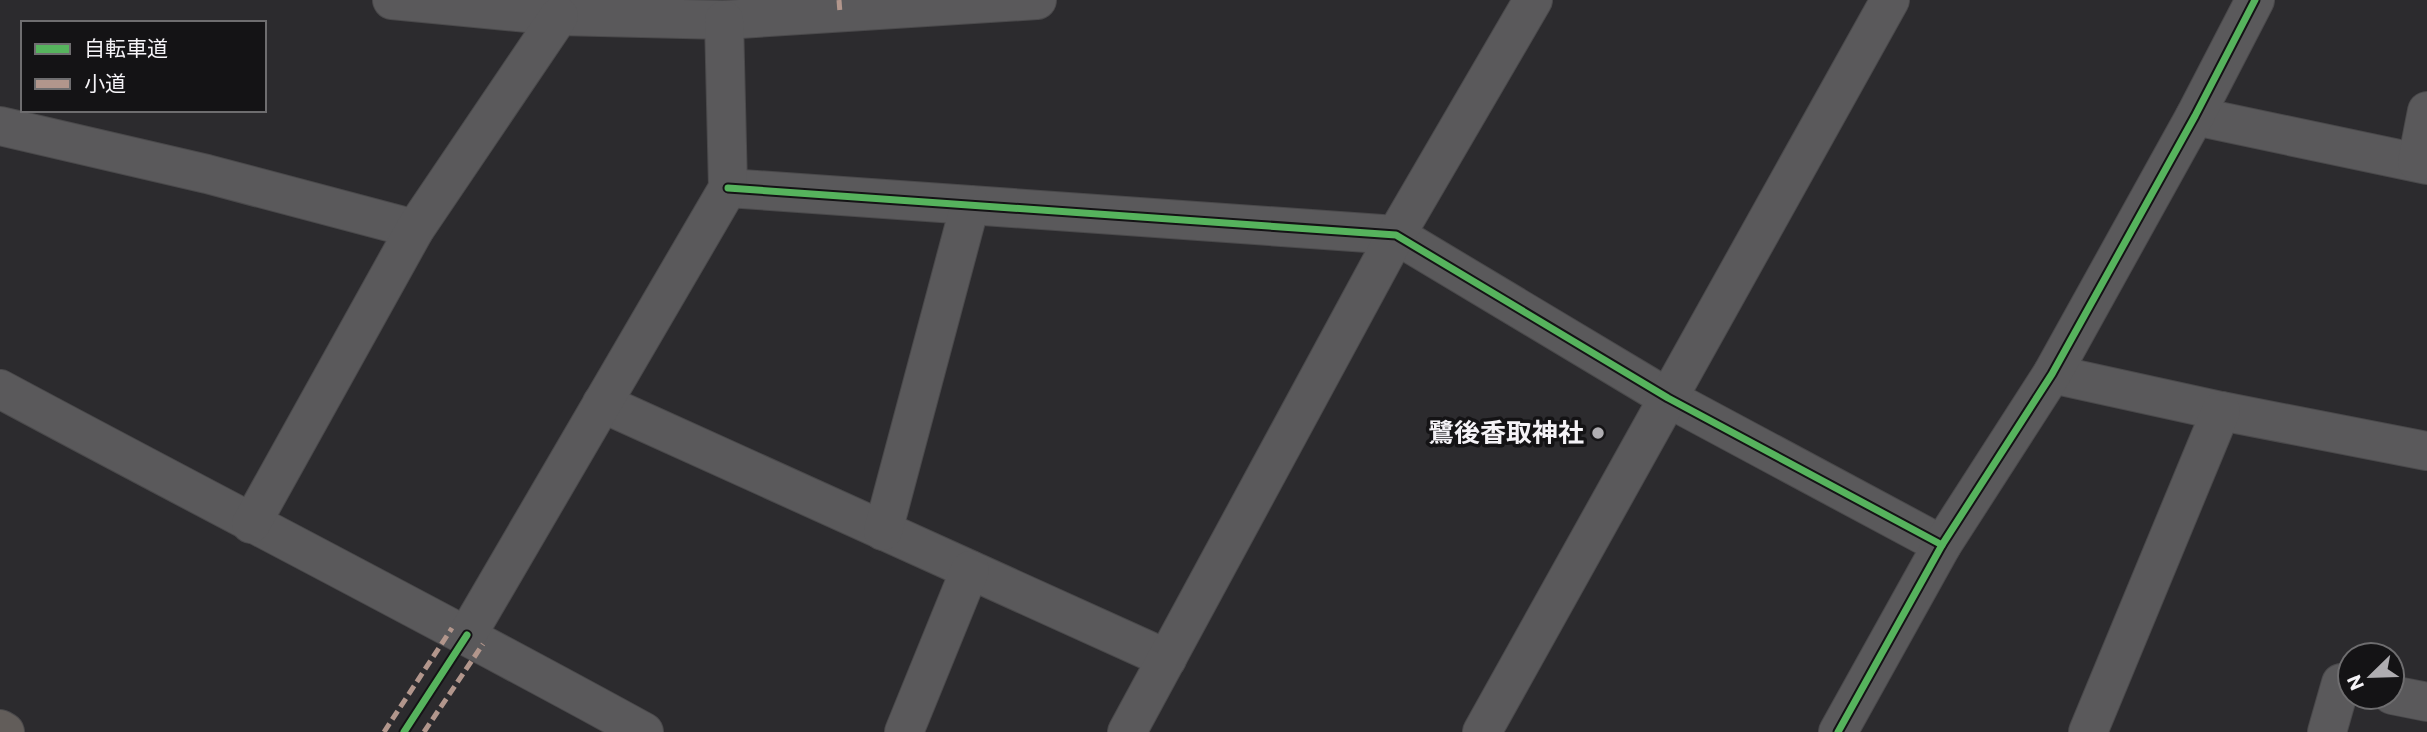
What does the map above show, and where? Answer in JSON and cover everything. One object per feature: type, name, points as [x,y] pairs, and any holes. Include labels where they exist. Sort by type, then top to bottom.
[{"type":"main road","points":[[0,729],[5,732]]},
{"type":"street","points":[[392,0],[559,16],[724,20],[1037,0]]},
{"type":"street","points":[[1127,732],[1396,235],[1533,0]]},
{"type":"street","points":[[1482,732],[1890,0]]},
{"type":"street","points":[[1838,732],[1942,545],[2052,374],[2195,116],[2255,0]]},
{"type":"street","points":[[251,524],[415,229],[559,16]]},
{"type":"street","points":[[467,635],[728,188],[724,20]]},
{"type":"street","points":[[2195,116],[2422,163],[2427,111]]},
{"type":"street","points":[[0,126],[207,174],[415,229]]},
{"type":"street","points":[[728,188],[1396,235],[1668,398],[1942,545]]},
{"type":"street","points":[[883,531],[970,205]]},
{"type":"street","points":[[2052,374],[2427,452]]},
{"type":"street","points":[[0,389],[251,524],[467,635],[644,732]]},
{"type":"street","points":[[602,403],[1167,659]]},
{"type":"street","points":[[2088,732],[2221,411]]},
{"type":"street","points":[[904,732],[970,570]]},
{"type":"street","points":[[2406,698],[2427,702]]},
{"type":"street","points":[[2326,732],[2336,699]]},
{"type":"marked path","points":[[839,0],[840,13]]},
{"type":"marked path","points":[[384,732],[452,628]]},
{"type":"marked path","points":[[424,732],[483,644]]},
{"type":"cycle path","points":[[1838,732],[1942,545],[2052,374],[2195,116],[2255,0]]},
{"type":"cycle path","points":[[728,188],[1396,235],[1668,398],[1942,545]]},
{"type":"cycle path","points":[[404,732],[467,635]]},
{"type":"place","name":"鷺後香取神社","points":[[1598,433]]}]
